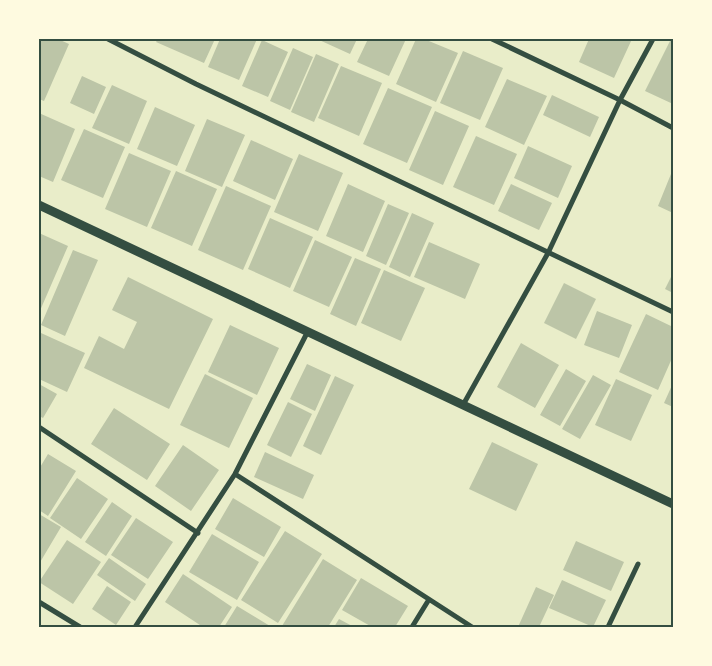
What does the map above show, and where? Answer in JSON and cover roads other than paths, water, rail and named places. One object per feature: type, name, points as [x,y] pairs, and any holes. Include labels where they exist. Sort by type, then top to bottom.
[{"type":"street","points":[[108,39],[196,84],[673,312]]},
{"type":"street","points":[[492,39],[620,100],[673,128]]},
{"type":"street","points":[[463,405],[548,253],[620,100],[653,39]]},
{"type":"street","points":[[39,205],[673,504]]},
{"type":"street","points":[[136,627],[235,474],[308,331]]},
{"type":"street","points":[[39,427],[198,533]]},
{"type":"street","points":[[235,474],[428,601],[472,627]]},
{"type":"street","points":[[608,627],[638,564]]},
{"type":"street","points":[[412,627],[428,601]]},
{"type":"street","points":[[39,602],[80,627]]}]
